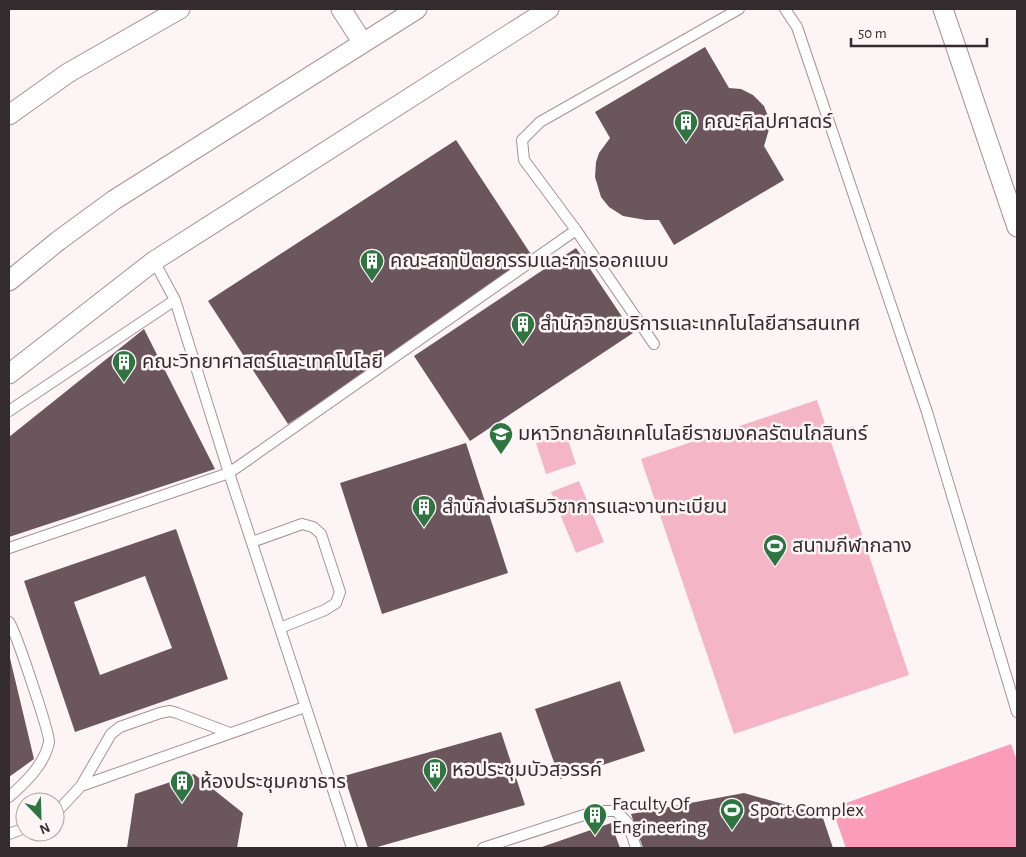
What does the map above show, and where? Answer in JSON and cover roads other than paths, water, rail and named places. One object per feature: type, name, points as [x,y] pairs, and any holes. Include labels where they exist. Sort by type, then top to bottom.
[{"type":"street","points":[[9,115],[68,74],[180,9]]},
{"type":"street","points":[[341,9],[362,43]]},
{"type":"street","points":[[9,282],[58,241],[114,200],[417,9]]},
{"type":"street","points":[[9,374],[154,261],[548,9]]},
{"type":"street","points":[[943,9],[1017,227]]},
{"type":"lane","points":[[654,344],[576,230],[524,160],[522,140],[540,122],[740,9]]},
{"type":"lane","points":[[785,9],[797,27],[927,412],[1017,712]]},
{"type":"lane","points":[[9,548],[229,474],[576,230]]},
{"type":"lane","points":[[154,261],[175,300],[229,474],[352,848]]},
{"type":"lane","points":[[9,411],[175,300]]},
{"type":"lane","points":[[252,542],[302,524],[313,527],[321,534],[340,592],[336,603],[325,610],[280,628]]},
{"type":"lane","points":[[9,622],[43,716],[49,741],[43,758],[26,782],[9,797]]},
{"type":"lane","points":[[81,786],[305,707]]},
{"type":"lane","points":[[65,803],[81,786],[111,734],[120,727],[160,713],[170,712],[230,734]]},
{"type":"lane","points":[[483,848],[596,810],[606,810],[616,811],[628,823],[636,848]]},
{"type":"place","name":"คณะศิลปศาสตร์","points":[[686,143]]},
{"type":"place","name":"คณะสถาปัตยกรรมและการออกแบบ","points":[[372,282]]},
{"type":"place","name":"สำนักวิทยบริการและเทคโนโลยีสารสนเทศ","points":[[523,345]]},
{"type":"place","name":"คณะวิทยาศาสตร์และเทคโนโลยี","points":[[124,383]]},
{"type":"place","name":"มหาวิทยาลัยเทคโนโลยีราชมงคลรัตนโกสินทร์","points":[[501,455]]},
{"type":"place","name":"สำนักส่งเสริมวิชาการและงานทะเบียน","points":[[424,528]]},
{"type":"place","name":"สนามกีฬากลาง","points":[[775,567]]},
{"type":"place","name":"หอประชุมบัวสวรรค์","points":[[435,791]]},
{"type":"place","name":"ห้องประชุมคชาธาร","points":[[182,803]]},
{"type":"place","name":"Sport Complex","points":[[732,831]]},
{"type":"place","name":"Faculty Of Engineering","points":[[595,836]]}]
